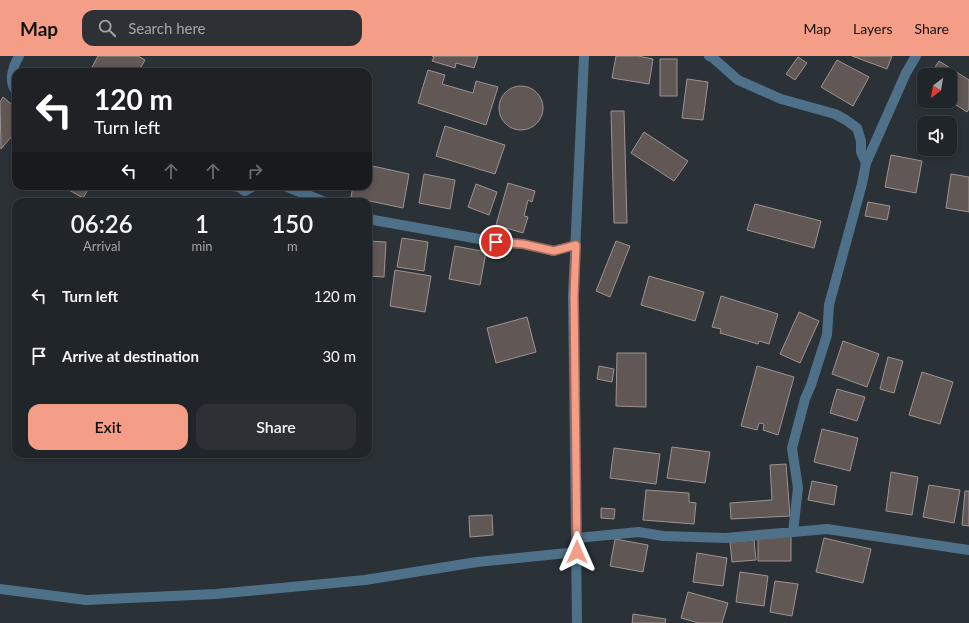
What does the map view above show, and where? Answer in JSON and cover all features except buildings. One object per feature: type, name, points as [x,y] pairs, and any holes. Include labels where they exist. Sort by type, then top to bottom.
[{"type":"street","points":[[14,68],[16,60],[19,56]]},
{"type":"street","points":[[577,623],[574,296],[584,56]]},
{"type":"street","points":[[709,56],[738,80],[781,100],[835,114],[846,120],[857,128],[861,141],[861,152],[866,162]]},
{"type":"street","points":[[793,532],[798,488],[792,448],[805,399],[811,385],[826,335],[829,304],[858,199],[866,162],[906,73],[916,56]]},
{"type":"street","points":[[295,190],[315,198]]},
{"type":"street","points":[[372,220],[496,242],[523,244],[554,251],[576,245]]},
{"type":"street","points":[[577,538],[639,532],[663,536],[726,538],[827,529],[969,550]]},
{"type":"street","points":[[0,589],[86,600],[216,594],[365,580],[477,562],[577,552]]},
{"type":"route","points":[[496,242],[523,244],[554,251],[576,245],[574,296],[577,552]]}]
